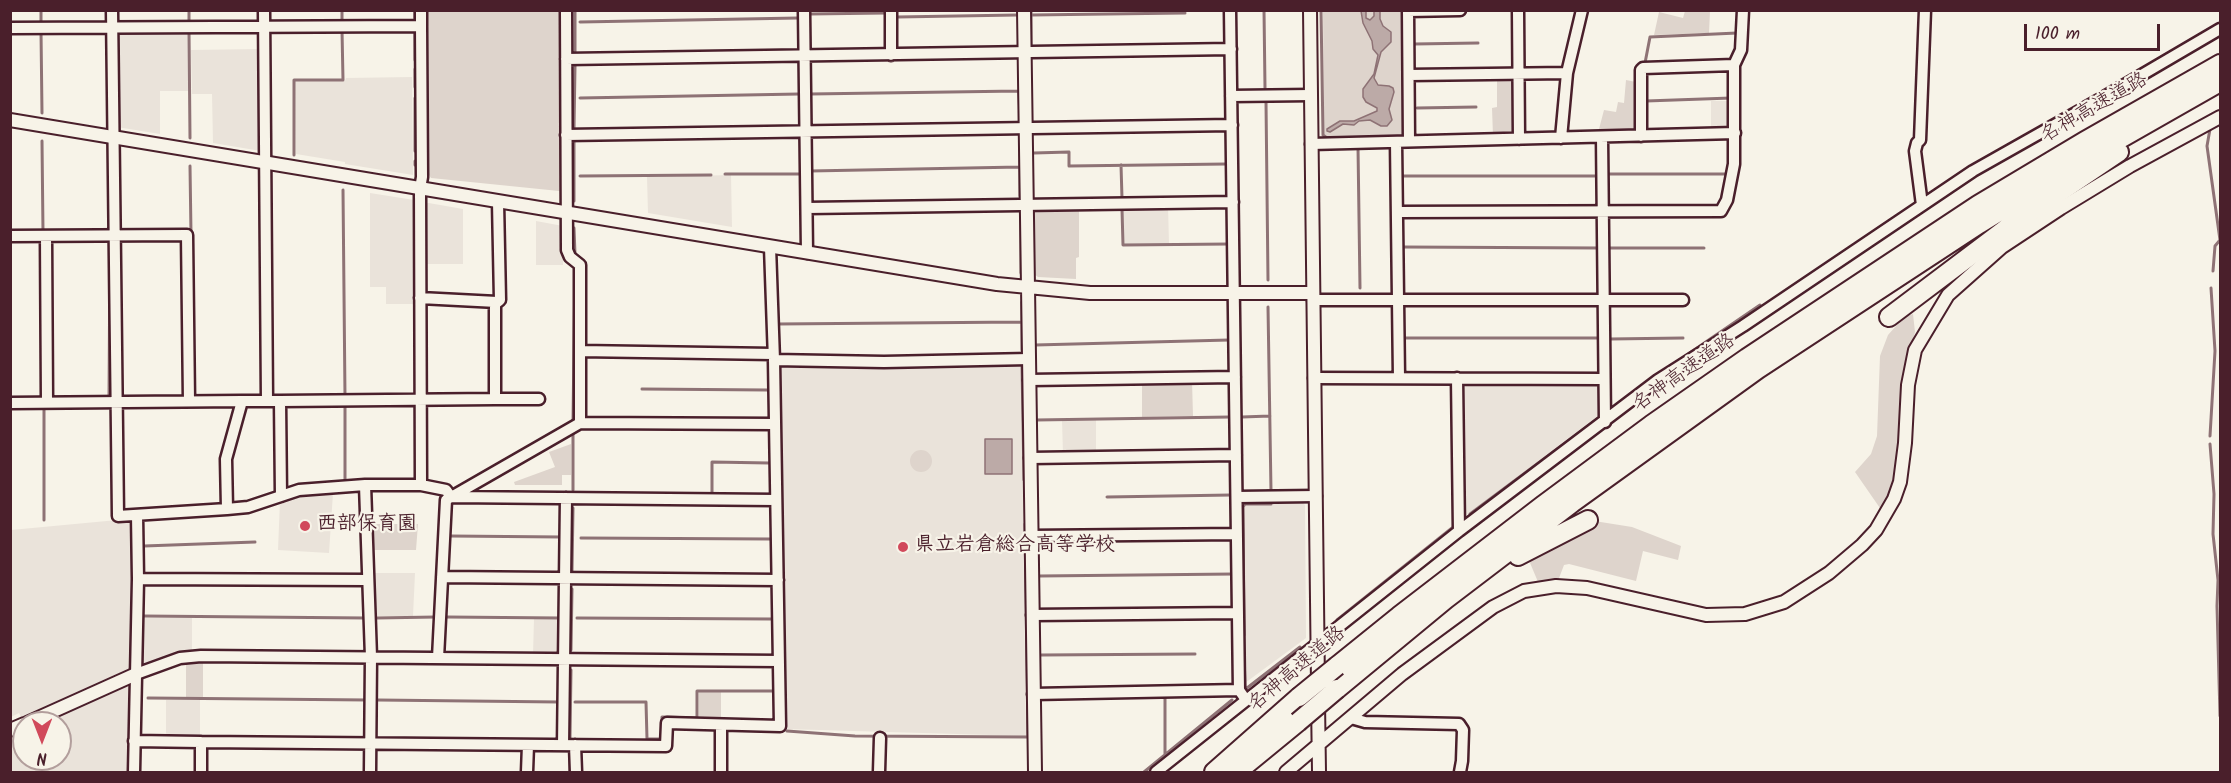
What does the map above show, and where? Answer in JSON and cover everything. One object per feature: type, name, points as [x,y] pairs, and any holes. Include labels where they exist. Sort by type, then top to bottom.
[{"type":"highway","name":"名神高速道路","points":[[1233,766],[1299,697],[1337,666],[1542,506],[1651,425],[1758,350],[1978,205],[2220,64]]},
{"type":"highway","name":"名神高速道路","points":[[1214,772],[1233,766],[1298,722],[1446,599],[1572,503],[1758,369],[1847,309],[2076,164],[2220,82]]},
{"type":"highway","points":[[1889,317],[2051,196],[2220,90]]},
{"type":"highway","points":[[1446,599],[1476,587],[1526,551],[1588,520]]},
{"type":"highway","points":[[1197,772],[1233,766]]},
{"type":"street","points":[[112,10],[118,516],[227,510],[248,507],[299,490],[365,484],[421,485],[446,490],[451,497]]},
{"type":"street","points":[[264,10],[267,162],[267,401]]},
{"type":"street","points":[[421,10],[423,177],[420,189],[421,485]]},
{"type":"street","points":[[566,10],[567,250],[570,257],[580,265],[580,423]]},
{"type":"street","points":[[804,10],[807,253]]},
{"type":"street","points":[[891,10],[891,55]]},
{"type":"street","points":[[1024,10],[1035,772]]},
{"type":"street","points":[[1230,10],[1239,690],[1246,700]]},
{"type":"street","points":[[1310,10],[1319,772]]},
{"type":"street","points":[[1410,141],[1408,11],[1460,10]]},
{"type":"street","points":[[1518,10],[1519,139]]},
{"type":"street","points":[[1561,138],[1567,73],[1582,10]]},
{"type":"street","points":[[1397,212],[1721,211],[1727,200],[1733,177],[1734,65],[1741,50],[1743,10]]},
{"type":"street","points":[[1922,205],[1915,152],[1920,140],[1925,10]]},
{"type":"street","points":[[10,28],[421,26]]},
{"type":"street","points":[[1156,772],[1459,531],[1658,380],[1743,326],[1973,171],[2220,29]]},
{"type":"street","points":[[566,59],[1231,49]]},
{"type":"street","points":[[1641,136],[1641,70],[1643,68],[1734,65]]},
{"type":"street","points":[[1409,75],[1567,73]]},
{"type":"street","points":[[1232,96],[1311,95]]},
{"type":"street","points":[[1286,772],[1402,674],[1493,607],[1524,591],[1556,586],[1587,588],[1706,615],[1745,614],[1784,602],[1829,573],[1876,530],[1894,499],[1900,482],[1908,385],[1915,350],[1948,295],[2002,248],[2061,208],[2130,166],[2220,117]]},
{"type":"street","points":[[10,120],[1028,288],[1090,293],[1234,293],[1398,300],[1683,300]]},
{"type":"street","points":[[566,135],[1232,125]]},
{"type":"street","points":[[1311,144],[1735,134]]},
{"type":"street","points":[[1602,137],[1605,422]]},
{"type":"street","points":[[1396,142],[1400,378]]},
{"type":"street","points":[[495,399],[495,304],[500,300],[498,202]]},
{"type":"street","points":[[807,208],[1233,202]]},
{"type":"street","points":[[10,236],[187,235],[189,401]]},
{"type":"street","points":[[46,236],[47,402]]},
{"type":"street","points":[[134,741],[666,746],[667,723],[780,726],[770,247]]},
{"type":"street","points":[[420,298],[498,302]]},
{"type":"street","points":[[580,351],[884,362],[1029,359]]},
{"type":"street","points":[[1029,380],[1235,377]]},
{"type":"street","points":[[1314,378],[1604,379]]},
{"type":"street","points":[[1457,378],[1459,531]]},
{"type":"street","points":[[10,403],[539,399]]},
{"type":"street","points":[[227,510],[226,459],[242,401]]},
{"type":"street","points":[[280,401],[281,496]]},
{"type":"street","points":[[438,658],[446,500],[580,423],[775,424]]},
{"type":"street","points":[[1030,459],[1236,455]]},
{"type":"street","points":[[365,484],[371,657],[370,772]]},
{"type":"street","points":[[1237,497],[1316,496]]},
{"type":"street","points":[[451,497],[776,500]]},
{"type":"street","points":[[563,745],[566,498]]},
{"type":"street","points":[[134,772],[137,515]]},
{"type":"street","points":[[1031,536],[1237,534]]},
{"type":"street","points":[[442,577],[778,580]]},
{"type":"street","points":[[138,579],[369,580]]},
{"type":"street","points":[[1032,615],[1238,613]]},
{"type":"street","points":[[55,711],[136,674],[180,658],[201,656],[779,661]]},
{"type":"street","points":[[1033,694],[1239,690]]},
{"type":"street","points":[[1351,718],[1365,722],[1459,724],[1463,730],[1460,772]]},
{"type":"street","points":[[721,725],[721,772]]},
{"type":"street","points":[[879,772],[880,738]]},
{"type":"street","points":[[201,742],[201,772]]},
{"type":"street","points":[[528,745],[528,772]]},
{"type":"street","points":[[575,745],[576,772]]},
{"type":"shaded area","points":[[427,11],[561,11],[562,189],[559,191],[431,178],[429,175]]},
{"type":"shaded area","points":[[1323,11],[1405,11],[1406,135],[1403,138],[1327,137],[1324,134]]},
{"type":"shaded area","points":[[1361,11],[1366,11],[1366,18],[1370,20],[1374,16],[1374,11],[1380,11],[1383,26],[1391,32],[1391,42],[1381,52],[1374,78],[1378,85],[1393,88],[1389,109],[1392,120],[1387,126],[1381,126],[1370,120],[1359,121],[1354,125],[1343,124],[1330,132],[1327,129],[1340,121],[1354,121],[1377,111],[1377,108],[1366,102],[1363,97],[1363,89],[1374,74],[1378,55],[1373,49]]},
{"type":"shaded area","points":[[1685,11],[1710,11],[1709,33],[1654,35],[1659,12],[1683,18]]},
{"type":"shaded area","points":[[188,30],[189,91],[160,91],[160,134],[117,127],[116,34],[119,31]]},
{"type":"shaded area","points":[[259,49],[261,151],[213,143],[212,94],[192,94],[191,50]]},
{"type":"shaded area","points":[[412,77],[413,175],[296,154],[295,81]]},
{"type":"shaded area","points":[[1510,77],[1514,81],[1514,134],[1493,136],[1492,108],[1497,107],[1497,78]]},
{"type":"shaded area","points":[[1626,80],[1636,82],[1636,130],[1599,129],[1604,110],[1616,112],[1618,102],[1624,103]]},
{"type":"shaded area","points":[[1711,101],[1732,101],[1732,124],[1727,130],[1711,131]]},
{"type":"shaded area","points":[[731,175],[732,227],[648,213],[647,177]]},
{"type":"shaded area","points":[[370,193],[414,200],[415,304],[386,304],[386,287],[370,287]]},
{"type":"shaded area","points":[[423,202],[463,209],[463,264],[424,264]]},
{"type":"shaded area","points":[[1123,206],[1168,206],[1169,244],[1123,244]]},
{"type":"shaded area","points":[[1079,207],[1079,257],[1076,258],[1076,279],[1038,277],[1034,274],[1033,211],[1037,208]]},
{"type":"shaded area","points":[[536,221],[563,226],[563,265],[536,265]]},
{"type":"shaded area","points":[[1913,314],[1915,332],[1904,373],[1897,473],[1882,511],[1855,472],[1871,454],[1877,436],[1880,356],[1888,335],[1904,317]]},
{"type":"shaded area","name":"県立岩倉総合高等学校","points":[[781,363],[1021,364],[1026,736],[785,729],[779,365]]},
{"type":"shaded area","points":[[1192,381],[1193,416],[1142,417],[1142,382]]},
{"type":"shaded area","points":[[1468,384],[1596,385],[1599,416],[1464,517],[1464,388]]},
{"type":"shaded area","points":[[1096,419],[1096,454],[1063,454],[1062,420]]},
{"type":"shaded area","points":[[985,439],[1012,439],[1012,474],[985,474]]},
{"type":"shaded area","points":[[571,444],[571,475],[562,475],[562,485],[515,485],[514,482],[555,467],[549,452]]},
{"type":"shaded area","points":[[921,450],[929,453],[932,461],[929,469],[921,472],[913,469],[910,461],[913,453]]},
{"type":"shaded area","name":"西部保育園","points":[[333,493],[329,553],[278,550],[280,501],[296,495]]},
{"type":"shaded area","points":[[1301,501],[1305,505],[1306,638],[1245,683],[1244,507],[1245,505],[1272,505],[1272,502]]},
{"type":"shaded area","points":[[128,519],[134,526],[132,667],[34,711],[12,711],[11,717],[11,530]]},
{"type":"shaded area","points":[[1588,520],[1632,527],[1681,546],[1678,560],[1643,551],[1636,581],[1569,564],[1564,565],[1556,586],[1541,589],[1525,551]]},
{"type":"shaded area","points":[[371,524],[418,524],[416,550],[372,550]]},
{"type":"shaded area","points":[[373,573],[415,573],[413,616],[374,616]]},
{"type":"shaded area","points":[[142,618],[192,618],[192,652],[159,659],[143,666],[141,663]]},
{"type":"shaded area","points":[[534,619],[560,619],[560,651],[557,655],[533,655]]},
{"type":"shaded area","points":[[203,660],[203,697],[186,697],[186,662]]},
{"type":"shaded area","points":[[126,685],[131,689],[130,772],[11,772],[10,735],[12,734],[12,771],[72,771],[72,711],[66,711]]},
{"type":"shaded area","points":[[699,692],[721,692],[721,719],[699,719]]},
{"type":"shaded area","points":[[166,700],[200,700],[200,738],[166,738]]},
{"type":"waterway","points":[[41,10],[41,24]]},
{"type":"waterway","points":[[189,10],[189,23]]},
{"type":"waterway","points":[[342,10],[342,22]]},
{"type":"waterway","points":[[415,10],[415,18]]},
{"type":"waterway","points":[[575,10],[575,52]]},
{"type":"waterway","points":[[1031,10],[1031,47]]},
{"type":"waterway","points":[[1264,10],[1265,88]]},
{"type":"waterway","points":[[1321,10],[1323,135],[1327,138],[1353,138]]},
{"type":"waterway","points":[[809,14],[887,13]]},
{"type":"waterway","points":[[1031,15],[1185,13]]},
{"type":"waterway","points":[[897,17],[1017,15]]},
{"type":"waterway","points":[[580,22],[798,18]]},
{"type":"waterway","points":[[294,155],[294,80],[343,80],[342,30]]},
{"type":"waterway","points":[[41,31],[42,113]]},
{"type":"waterway","points":[[189,31],[190,138]]},
{"type":"waterway","points":[[1645,63],[1650,37],[1737,33]]},
{"type":"waterway","points":[[415,34],[415,60]]},
{"type":"waterway","points":[[1414,44],[1478,43]]},
{"type":"waterway","points":[[574,128],[575,66]]},
{"type":"waterway","points":[[415,69],[415,87]]},
{"type":"waterway","points":[[1019,91],[1020,122]]},
{"type":"waterway","points":[[810,94],[1019,91]]},
{"type":"waterway","points":[[580,98],[799,94]]},
{"type":"waterway","points":[[415,98],[415,151]]},
{"type":"waterway","points":[[1646,101],[1731,98]]},
{"type":"waterway","points":[[1266,102],[1268,280]]},
{"type":"waterway","points":[[1417,108],[1476,107]]},
{"type":"waterway","points":[[2210,129],[2207,146],[2220,240],[2215,246],[2213,271]]},
{"type":"waterway","points":[[1020,136],[1020,196]]},
{"type":"waterway","points":[[42,141],[43,232]]},
{"type":"waterway","points":[[574,142],[574,201]]},
{"type":"waterway","points":[[1358,147],[1360,288]]},
{"type":"waterway","points":[[1034,153],[1069,152],[1069,166],[1226,164]]},
{"type":"waterway","points":[[1121,165],[1122,198]]},
{"type":"waterway","points":[[190,166],[191,234]]},
{"type":"waterway","points":[[810,171],[1020,167]]},
{"type":"waterway","points":[[725,174],[801,174]]},
{"type":"waterway","points":[[1609,174],[1730,174]]},
{"type":"waterway","points":[[580,176],[711,175]]},
{"type":"waterway","points":[[1403,176],[1597,176]]},
{"type":"waterway","points":[[343,190],[345,397]]},
{"type":"waterway","points":[[1122,209],[1123,245],[1229,244]]},
{"type":"waterway","points":[[1021,212],[1021,273]]},
{"type":"waterway","points":[[574,228],[575,254]]},
{"type":"waterway","points":[[109,399],[110,242]]},
{"type":"waterway","points":[[1403,247],[1599,248]]},
{"type":"waterway","points":[[1609,248],[1704,248]]},
{"type":"waterway","points":[[573,421],[575,268]]},
{"type":"waterway","points":[[2210,436],[2215,351],[2211,288]]},
{"type":"waterway","points":[[1022,302],[1022,350]]},
{"type":"waterway","points":[[1675,363],[1760,305]]},
{"type":"waterway","points":[[1267,491],[1271,491],[1268,307]]},
{"type":"waterway","points":[[777,324],[1022,322]]},
{"type":"waterway","points":[[1404,338],[1600,338]]},
{"type":"waterway","points":[[1610,339],[1683,338]]},
{"type":"waterway","points":[[1035,345],[1229,340]]},
{"type":"waterway","points":[[1022,365],[1024,480]]},
{"type":"waterway","points":[[642,389],[767,390]]},
{"type":"waterway","points":[[345,406],[345,481]]},
{"type":"waterway","points":[[44,409],[44,520]]},
{"type":"waterway","points":[[1470,514],[1600,417],[1600,413]]},
{"type":"waterway","points":[[1242,417],[1270,416]]},
{"type":"waterway","points":[[1036,420],[1230,417]]},
{"type":"waterway","points":[[573,433],[573,490]]},
{"type":"waterway","points":[[2210,444],[2214,494],[2213,534],[2218,580],[2220,716]]},
{"type":"waterway","points":[[712,495],[712,462],[769,463]]},
{"type":"waterway","points":[[1107,497],[1231,495]]},
{"type":"waterway","points":[[1244,635],[1243,507],[1245,504],[1271,504]]},
{"type":"waterway","points":[[572,571],[573,508]]},
{"type":"waterway","points":[[787,731],[855,736],[1028,737],[1025,524]]},
{"type":"waterway","points":[[1337,620],[1452,528]]},
{"type":"waterway","points":[[450,536],[562,537]]},
{"type":"waterway","points":[[581,538],[770,539]]},
{"type":"waterway","points":[[144,546],[255,542]]},
{"type":"waterway","points":[[1039,576],[1234,574]]},
{"type":"waterway","points":[[571,650],[572,589]]},
{"type":"waterway","points":[[143,616],[366,618]]},
{"type":"waterway","points":[[376,618],[436,617]]},
{"type":"waterway","points":[[447,617],[560,618]]},
{"type":"waterway","points":[[577,618],[772,619]]},
{"type":"waterway","points":[[1244,653],[1245,687],[1247,688],[1300,647]]},
{"type":"waterway","points":[[1041,655],[1195,654]]},
{"type":"waterway","points":[[570,738],[571,670]]},
{"type":"waterway","points":[[662,724],[662,717],[697,718],[697,691],[774,691]]},
{"type":"waterway","points":[[148,698],[368,700]]},
{"type":"waterway","points":[[1165,698],[1165,756]]},
{"type":"waterway","points":[[378,700],[559,702]]},
{"type":"waterway","points":[[1144,772],[1232,700]]},
{"type":"waterway","points":[[575,702],[646,702],[647,739],[662,737]]},
{"type":"waterway","points":[[570,759],[570,772]]},
{"type":"place","name":"西部保育園","points":[[305,526]]},
{"type":"place","name":"県立岩倉総合高等学校","points":[[903,547]]}]
